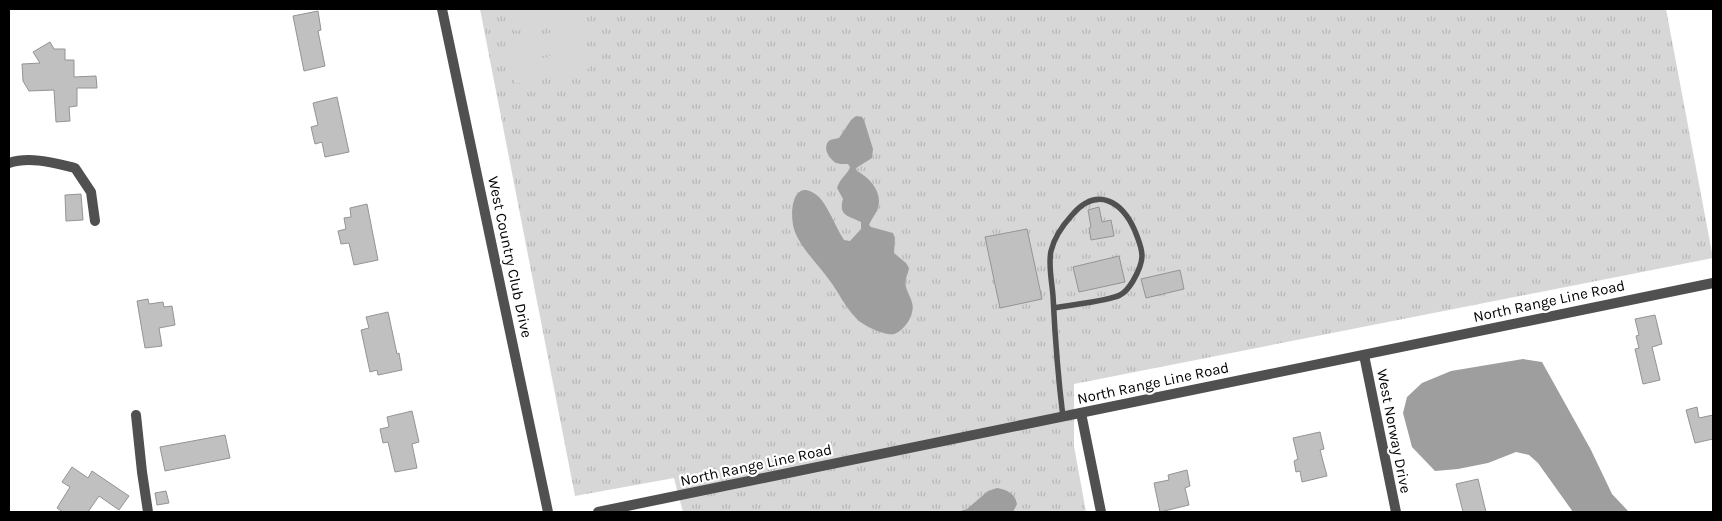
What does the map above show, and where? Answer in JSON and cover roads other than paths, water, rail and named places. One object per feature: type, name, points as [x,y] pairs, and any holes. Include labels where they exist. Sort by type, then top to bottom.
[{"type":"street","name":"West Country Club Drive","points":[[442,9],[548,512]]},
{"type":"street","points":[[9,163],[17,160],[46,161],[75,168],[91,192],[95,221]]},
{"type":"street","name":"North Range Line Road","points":[[598,512],[1713,283]]},
{"type":"street","name":"West Norway Drive","points":[[1364,355],[1396,512]]},
{"type":"street","points":[[1081,413],[1101,512]]},
{"type":"street","points":[[136,414],[148,512]]},
{"type":"lane","points":[[1054,308],[1120,295],[1129,287],[1137,274],[1142,258],[1141,246],[1130,221],[1120,207],[1100,200],[1088,202],[1078,208],[1064,224],[1051,251],[1054,308],[1062,417]]}]
